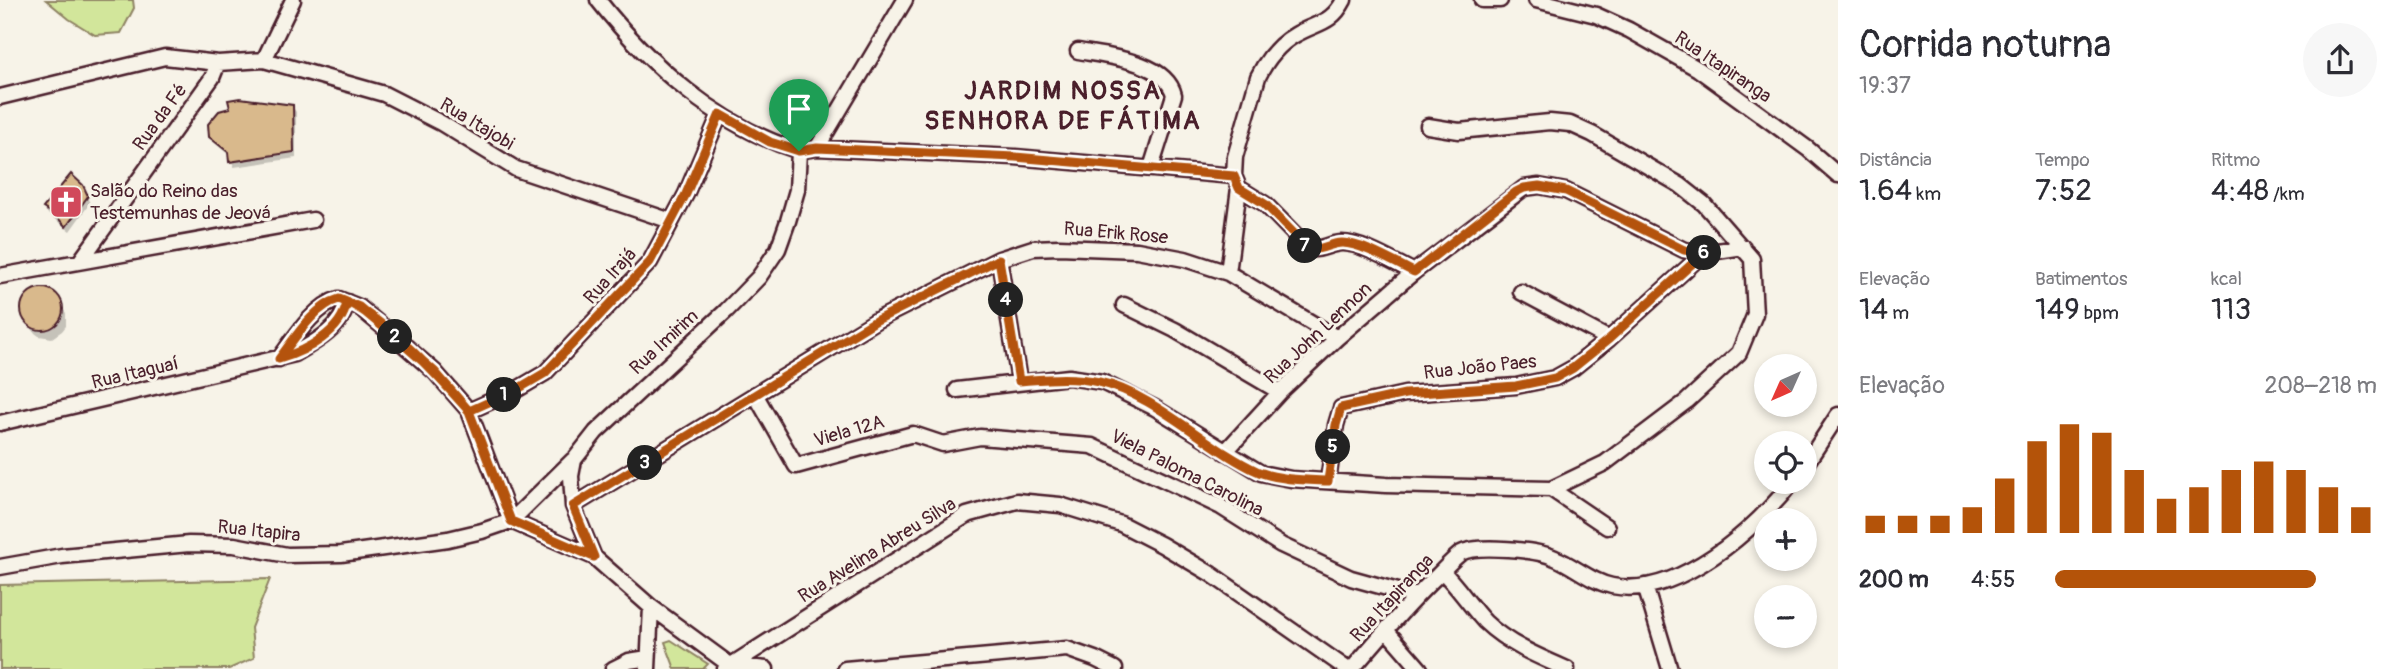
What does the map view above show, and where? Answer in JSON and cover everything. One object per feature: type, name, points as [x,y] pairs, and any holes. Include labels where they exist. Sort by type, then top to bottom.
[{"type":"street","points":[[264,60],[293,0]]},
{"type":"street","points":[[598,0],[649,58],[720,114],[770,142],[799,151],[817,148],[1015,157],[1152,168],[1236,182],[1265,204],[1309,249],[1316,250],[1342,243],[1359,247],[1414,272]]},
{"type":"street","points":[[817,148],[905,0]]},
{"type":"street","points":[[1228,272],[1236,157],[1252,94],[1264,66],[1292,36],[1334,17],[1344,0]]},
{"type":"street","points":[[1482,0],[1500,0]]},
{"type":"street","name":"Rua Itapiranga","points":[[1536,0],[1596,15],[1629,30],[1698,69],[1808,149],[1838,175]]},
{"type":"street","points":[[1078,51],[1131,60],[1161,75],[1172,88],[1174,95],[1152,168]]},
{"type":"street","name":"Rua Itajobi","points":[[0,97],[164,57],[218,63],[264,60],[384,93],[441,122],[516,169],[671,221]]},
{"type":"street","name":"Rua da Fé","points":[[81,260],[212,79],[218,63]]},
{"type":"street","name":"Rua Irajá","points":[[469,411],[516,390],[545,373],[650,262],[686,194],[720,114]]},
{"type":"street","points":[[957,390],[1069,377],[1102,382],[1155,408],[1261,473],[1291,479],[1551,489],[1605,463],[1687,401],[1739,353],[1755,314],[1752,259],[1703,204],[1680,185],[1570,124],[1550,122],[1459,131],[1428,126]]},
{"type":"street","name":"Rua Imirim","points":[[573,460],[596,432],[759,277],[778,250],[788,221],[797,190],[799,151]]},
{"type":"street","name":"Rua John Lennon","points":[[1225,452],[1280,392],[1337,338],[1414,272],[1524,188],[1539,186],[1566,191],[1684,250],[1704,253],[1743,247]]},
{"type":"street","points":[[0,276],[313,220]]},
{"type":"street","name":"Rua Erik Rose","points":[[573,506],[877,320],[999,259],[1033,248],[1137,250],[1185,259],[1228,272],[1337,338]]},
{"type":"street","name":"Rua João Paes","points":[[1328,481],[1341,408],[1405,394],[1516,386],[1555,378],[1573,368],[1609,339],[1704,253]]},
{"type":"street","points":[[999,259],[1019,381]]},
{"type":"street","points":[[1521,292],[1609,339]]},
{"type":"street","points":[[279,359],[323,307],[339,299],[374,319],[435,372],[469,411],[511,521],[594,557],[651,607],[727,667],[766,669]]},
{"type":"street","name":"Rua Itaguaí","points":[[0,423],[295,354],[323,337],[345,313],[347,302]]},
{"type":"street","points":[[1124,304],[1175,330],[1280,392]]},
{"type":"street","name":"Viela 12A","points":[[755,394],[796,466],[913,434]]},
{"type":"street","points":[[1817,447],[1838,415]]},
{"type":"street","name":"Viela Paloma Carolina","points":[[913,434],[943,444],[980,438],[1092,446],[1221,507],[1281,545],[1351,578],[1416,596]]},
{"type":"street","points":[[573,460],[573,506],[594,557]]},
{"type":"street","name":"Rua Itapira","points":[[0,567],[62,556],[189,544],[234,545],[287,555],[341,554],[448,539],[511,521],[573,460]]},
{"type":"street","points":[[1551,489],[1607,527]]},
{"type":"street","name":"Rua Itapiranga","points":[[1352,669],[1416,596],[1463,552],[1488,549],[1536,552],[1555,557],[1611,586],[1645,586],[1670,579],[1701,565],[1748,529],[1781,494]]},
{"type":"street","name":"Rua Avelina Abreu Silva","points":[[727,667],[967,515],[1017,501],[1060,505],[1121,524],[1211,574],[1346,669]]},
{"type":"street","points":[[1442,571],[1486,623],[1503,637],[1567,669]]},
{"type":"street","points":[[1645,586],[1670,669]]},
{"type":"street","points":[[613,669],[629,661],[648,664],[651,607]]},
{"type":"street","points":[[1386,630],[1420,669]]},
{"type":"street","points":[[845,669],[984,662],[1067,649],[1115,669]]},
{"type":"green space","points":[[46,0],[133,0],[134,8],[121,33],[95,35]]},
{"type":"green space","points":[[270,579],[251,628],[254,658],[229,669],[0,669],[0,585]]},
{"type":"green space","points":[[671,640],[708,664],[703,669],[675,669],[665,642]]},
{"type":"building","points":[[240,98],[293,105],[294,152],[229,162],[228,152],[209,137],[208,124],[219,111],[230,108],[228,100]]},
{"type":"building","name":"Salão do Reino das Testemunhas de Jeová","points":[[71,174],[83,185],[88,196],[66,227],[43,208]]},
{"type":"building","points":[[42,288],[57,294],[63,309],[57,324],[42,330],[27,324],[21,309],[27,294]]},
{"type":"place","name":"Salão do Reino das Testemunhas de Jeová","points":[[66,202]]},
{"type":"district","name":"JARDIM NOSSA SENHORA DE FÁTIMA","points":[[1063,106]]},
{"type":"route","points":[[799,151],[770,142],[720,114],[662,242],[631,285],[545,373],[516,390],[469,411],[435,372],[359,307],[347,302],[345,313],[323,337],[295,354],[279,359],[312,318],[331,301],[339,299],[347,302],[359,307],[374,319],[435,372],[469,411],[511,521],[594,557],[573,506],[877,320],[999,259],[1019,381],[1069,377],[1102,382],[1176,420],[1261,473],[1291,479],[1328,481],[1341,408],[1405,394],[1516,386],[1555,378],[1573,368],[1609,339],[1704,253],[1684,250],[1566,191],[1539,186],[1516,192],[1414,272],[1359,247],[1342,243],[1316,250],[1309,249],[1265,204],[1239,188],[1234,176],[1015,157],[817,148],[799,151]]}]
